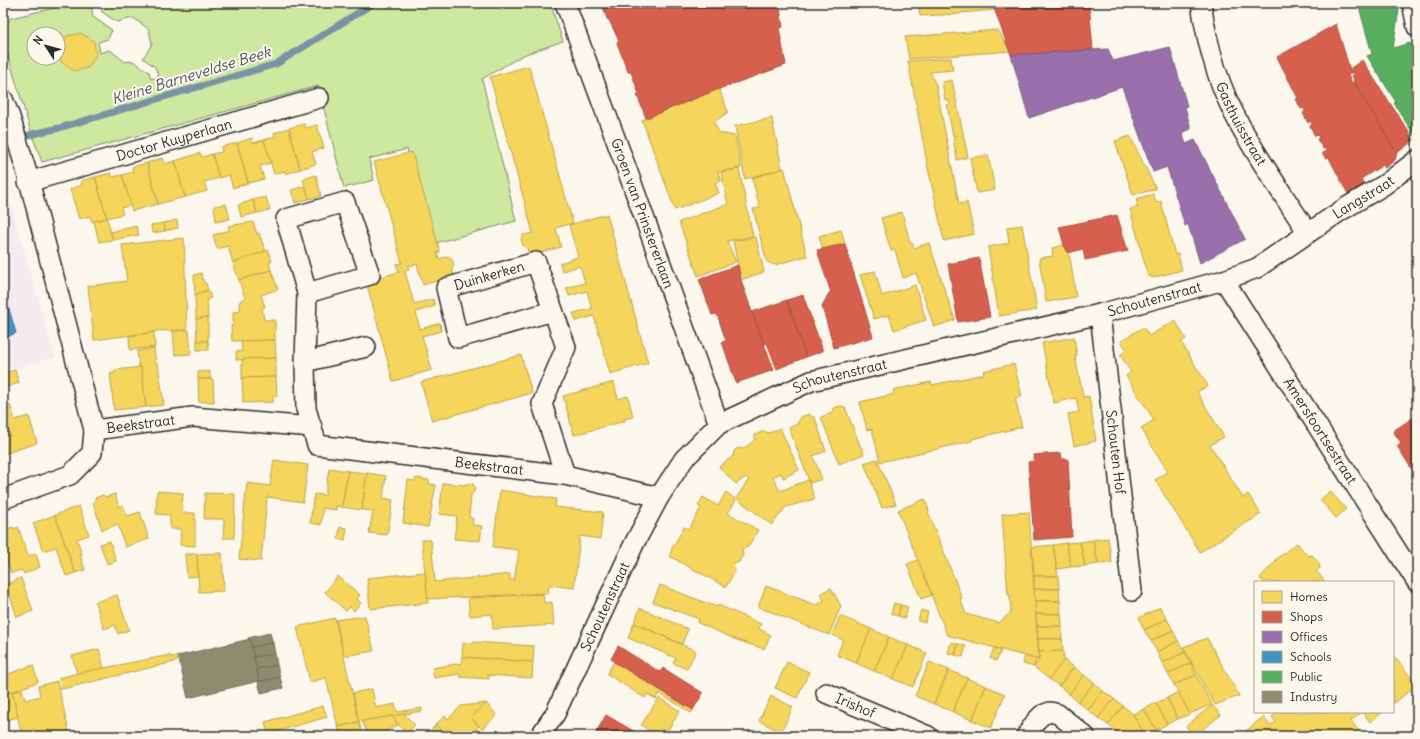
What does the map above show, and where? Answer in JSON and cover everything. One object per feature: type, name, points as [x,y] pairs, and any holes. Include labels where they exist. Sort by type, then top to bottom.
[{"type":"street","name":"Groen van Prinstererlaan","points":[[565,3],[624,160],[719,424]]},
{"type":"street","name":"Gasthuisstraat","points":[[1201,3],[1204,27],[1214,61],[1225,93],[1239,124],[1308,233]]},
{"type":"street","points":[[1412,3],[1417,27]]},
{"type":"street","name":"Doctor Kuyperlaan","points":[[28,177],[319,98]]},
{"type":"street","points":[[3,99],[10,116],[28,177],[94,430]]},
{"type":"street","name":"Langstraat","points":[[1308,233],[1384,185],[1417,160]]},
{"type":"street","points":[[307,294],[370,275],[345,202],[286,219],[307,294],[305,362],[306,409],[312,427]]},
{"type":"street","name":"Schoutenstraat","points":[[540,736],[555,714],[634,544],[659,497],[684,459],[719,424],[811,381],[1100,314],[1224,280],[1257,268],[1308,233]]},
{"type":"street","name":"Duinkerken","points":[[553,311],[458,338],[446,288],[536,262],[566,347],[542,404],[565,475]]},
{"type":"street","name":"Amersfoortsestraat","points":[[1224,280],[1417,582]]},
{"type":"street","name":"Schouten Hof","points":[[1100,314],[1132,591]]},
{"type":"street","points":[[305,362],[366,347]]},
{"type":"street","name":"Beekstraat","points":[[3,499],[70,475],[92,453],[94,430],[193,417],[312,427],[317,445],[565,475],[659,497]]},
{"type":"street","name":"Irishof","points":[[826,693],[928,736]]},
{"type":"street","points":[[1026,736],[1042,715],[1050,712],[1058,714],[1085,736]]},
{"type":"shaded area","points":[[3,181],[55,357],[3,371]]},
{"type":"green space","points":[[76,3],[91,3],[93,17],[112,30],[108,39],[98,42],[100,53],[110,50],[125,62],[133,61],[149,72],[151,79],[159,77],[155,67],[143,58],[152,44],[149,29],[133,18],[117,22],[102,12],[100,3],[550,3],[563,41],[523,55],[482,79],[516,221],[432,244],[407,149],[369,159],[374,180],[344,188],[318,86],[42,162],[32,135],[3,39],[3,28],[11,18]]},
{"type":"building: Homes","points":[[918,3],[992,3],[995,10],[920,16]]},
{"type":"building: Homes","points":[[998,30],[1010,51],[909,59],[905,37]]},
{"type":"building: Homes","points":[[81,33],[94,41],[96,55],[88,68],[74,71],[66,65],[67,36]]},
{"type":"building: Homes","points":[[951,58],[953,70],[930,72],[936,85],[959,204],[967,202],[974,234],[944,241],[928,168],[908,61]]},
{"type":"building: Homes","points":[[529,66],[573,223],[556,228],[561,247],[529,256],[527,248],[523,246],[521,239],[523,235],[533,233],[490,77]]},
{"type":"building: Homes","points":[[952,80],[968,157],[957,160],[953,138],[956,138],[956,135],[953,136],[947,105],[950,104],[949,100],[945,100],[942,82]]},
{"type":"building: Homes","points":[[719,89],[728,112],[714,122],[719,133],[735,136],[741,168],[718,172],[721,181],[715,183],[719,193],[675,210],[642,120]]},
{"type":"building: Homes","points":[[772,118],[782,169],[745,179],[735,126]]},
{"type":"building: Homes","points":[[304,124],[306,128],[317,125],[324,148],[312,152],[316,164],[300,169],[289,128]]},
{"type":"building: Homes","points":[[289,128],[300,169],[286,174],[285,171],[274,174],[264,140],[275,137],[274,133]]},
{"type":"building: Homes","points":[[1130,136],[1156,189],[1133,195],[1115,141]]},
{"type":"building: Homes","points":[[252,138],[253,143],[264,140],[271,163],[260,166],[264,179],[248,183],[237,143]]},
{"type":"building: Homes","points":[[237,143],[248,183],[233,188],[229,175],[219,178],[212,154],[222,152],[221,147]]},
{"type":"building: Homes","points":[[412,152],[440,252],[437,253],[439,259],[448,256],[452,259],[454,265],[452,269],[454,276],[423,285],[417,264],[408,266],[409,269],[405,271],[414,304],[433,299],[435,306],[416,312],[420,329],[440,323],[441,331],[422,336],[432,370],[393,381],[366,281],[399,272],[396,264],[402,263],[374,162]]},
{"type":"building: Homes","points":[[200,153],[202,157],[212,154],[219,178],[204,182],[207,191],[185,197],[175,161]]},
{"type":"building: Homes","points":[[988,155],[995,190],[977,193],[970,158]]},
{"type":"building: Homes","points":[[162,158],[164,164],[175,161],[185,197],[158,204],[147,163]]},
{"type":"building: Homes","points":[[147,163],[158,204],[132,211],[122,175],[133,172],[132,167]]},
{"type":"building: Homes","points":[[784,168],[807,256],[775,265],[767,262],[761,240],[753,209],[760,208],[752,178]]},
{"type":"building: Homes","points":[[739,169],[753,236],[727,241],[736,262],[698,276],[679,222],[728,204],[721,172]]},
{"type":"building: Homes","points":[[111,173],[112,177],[122,175],[131,205],[121,208],[123,214],[107,218],[95,177]]},
{"type":"building: Homes","points":[[316,175],[321,196],[309,199],[303,179]]},
{"type":"building: Homes","points":[[95,177],[107,218],[92,222],[90,216],[79,219],[70,189],[82,185],[81,181]]},
{"type":"building: Homes","points":[[305,186],[309,199],[295,203],[291,190]]},
{"type":"building: Homes","points":[[1153,194],[1156,203],[1161,201],[1175,255],[1178,254],[1182,270],[1152,278],[1151,276],[1148,276],[1130,209],[1138,207],[1136,199]]},
{"type":"building: Homes","points":[[266,197],[270,210],[257,213],[253,200]]},
{"type":"building: Homes","points":[[253,200],[257,213],[241,217],[238,205]]},
{"type":"building: Homes","points":[[226,204],[230,219],[216,222],[214,206]]},
{"type":"building: Homes","points":[[902,212],[910,243],[912,243],[914,248],[929,243],[955,320],[934,327],[916,273],[903,278],[895,250],[891,251],[881,218]]},
{"type":"building: Homes","points":[[607,214],[648,363],[610,374],[594,316],[576,321],[573,313],[592,309],[587,291],[569,296],[566,288],[585,283],[580,266],[562,271],[560,263],[578,257],[569,225]]},
{"type":"building: Homes","points":[[107,218],[113,240],[99,242],[94,221]]},
{"type":"building: Homes","points":[[177,220],[178,228],[165,231],[164,223]]},
{"type":"building: Homes","points":[[253,222],[266,252],[233,263],[228,246],[217,249],[213,235],[230,230],[228,226]]},
{"type":"building: Homes","points":[[164,223],[165,231],[152,233],[151,225]]},
{"type":"building: Homes","points":[[1022,225],[1037,310],[999,316],[988,247],[1009,243],[1007,227]]},
{"type":"building: Homes","points":[[136,226],[139,235],[113,240],[111,232]]},
{"type":"building: Homes","points":[[841,230],[845,244],[823,249],[819,236]]},
{"type":"building: Homes","points":[[756,237],[764,272],[741,280],[733,241]]},
{"type":"building: Homes","points":[[184,238],[187,330],[155,331],[94,340],[88,286],[127,281],[122,245]]},
{"type":"building: Homes","points":[[1064,245],[1070,258],[1076,297],[1046,302],[1039,258],[1053,256],[1052,248]]},
{"type":"building: Homes","points":[[268,250],[272,261],[269,262],[271,270],[239,280],[233,263]]},
{"type":"building: Homes","points":[[271,270],[278,289],[261,295],[265,307],[262,308],[264,320],[275,320],[275,340],[232,341],[231,326],[233,325],[233,312],[241,311],[239,303],[245,298],[239,280]]},
{"type":"building: Homes","points":[[875,271],[882,296],[915,285],[926,320],[894,330],[889,315],[874,319],[860,275]]},
{"type":"building: Homes","points":[[201,273],[208,290],[195,295],[194,275]]},
{"type":"building: Homes","points":[[208,290],[211,298],[207,299],[208,317],[196,319],[195,295]]},
{"type":"building: Homes","points":[[208,317],[208,341],[197,341],[196,319]]},
{"type":"building: Homes","points":[[1175,320],[1186,339],[1181,342],[1208,386],[1197,392],[1224,437],[1210,445],[1243,498],[1248,494],[1261,514],[1200,552],[1155,480],[1168,472],[1141,428],[1154,420],[1126,376],[1131,372],[1120,355],[1127,350],[1121,341],[1143,327],[1149,336]]},
{"type":"building: Homes","points":[[189,330],[191,354],[175,355],[173,331]]},
{"type":"building: Homes","points":[[154,332],[155,347],[130,350],[129,336]]},
{"type":"building: Homes","points":[[1074,337],[1077,356],[1075,357],[1083,397],[1089,396],[1096,441],[1074,446],[1068,414],[1079,412],[1076,398],[1054,403],[1042,343]]},
{"type":"building: Homes","points":[[275,340],[276,358],[236,360],[236,352],[242,351],[241,341]]},
{"type":"building: Homes","points":[[197,341],[208,341],[209,350],[197,350]]},
{"type":"building: Homes","points":[[154,348],[164,405],[146,407],[141,367],[139,367],[137,351]]},
{"type":"building: Homes","points":[[521,355],[532,393],[432,421],[421,382]]},
{"type":"building: Homes","points":[[276,358],[276,377],[242,378],[242,359]]},
{"type":"building: Homes","points":[[1014,364],[1022,397],[1015,398],[1022,427],[972,439],[972,441],[880,462],[872,429],[867,430],[860,402],[894,394],[893,390],[931,382],[932,385],[984,374],[983,371]]},
{"type":"building: Homes","points":[[141,367],[146,407],[114,410],[110,373],[115,373],[115,370]]},
{"type":"building: Homes","points":[[15,370],[19,383],[3,388],[3,373]]},
{"type":"building: Homes","points":[[210,371],[210,379],[198,379],[198,372]]},
{"type":"building: Homes","points":[[276,377],[277,396],[273,396],[273,402],[243,403],[242,378]]},
{"type":"building: Homes","points":[[198,379],[213,379],[214,402],[199,402]]},
{"type":"building: Homes","points":[[614,382],[618,399],[628,396],[633,417],[624,419],[625,421],[574,435],[563,396]]},
{"type":"building: Homes","points":[[3,401],[5,406],[10,405],[15,420],[29,416],[37,443],[4,454],[3,437],[10,435],[3,413]]},
{"type":"building: Homes","points":[[841,406],[845,407],[864,454],[839,464],[821,417],[832,413],[833,408]]},
{"type":"building: Homes","points":[[3,413],[10,435],[3,437]]},
{"type":"building: Homes","points":[[808,414],[815,418],[826,451],[813,456],[822,479],[810,483],[789,428],[797,424],[801,417]]},
{"type":"building: Homes","points":[[780,428],[799,470],[783,478],[781,473],[773,477],[780,491],[808,480],[815,499],[786,507],[772,525],[736,498],[749,479],[746,477],[736,484],[719,467],[733,456],[734,451],[738,448],[743,449],[755,440],[755,435],[764,431],[769,433]]},
{"type":"building: Homes","points":[[877,459],[896,504],[882,508],[864,463]]},
{"type":"building: Homes","points":[[274,460],[308,465],[303,502],[267,497],[261,561],[239,559],[247,483],[270,486]]},
{"type":"building: Homes","points":[[329,468],[348,471],[342,507],[336,506],[336,510],[323,508],[321,525],[310,523],[314,494],[325,495]]},
{"type":"building: Homes","points":[[348,471],[367,473],[362,510],[342,507]]},
{"type":"building: Homes","points":[[367,473],[386,476],[383,498],[393,500],[387,535],[369,533],[373,511],[362,510]]},
{"type":"building: Homes","points":[[416,478],[429,480],[430,484],[436,485],[428,527],[403,523],[408,480],[414,481]]},
{"type":"building: Homes","points":[[443,483],[464,485],[470,483],[475,487],[474,492],[471,495],[469,517],[473,519],[472,525],[482,526],[480,541],[454,539],[457,516],[439,514]]},
{"type":"building: Homes","points":[[500,490],[556,499],[555,507],[603,512],[600,539],[580,536],[574,588],[549,585],[548,593],[427,599],[422,540],[431,540],[435,582],[510,574],[510,580],[514,580],[519,550],[493,547]]},
{"type":"building: Homes","points":[[157,491],[183,493],[182,513],[195,513],[195,546],[180,545],[181,529],[170,529],[170,515],[156,514]]},
{"type":"building: Homes","points":[[1330,491],[1346,509],[1336,518],[1320,500]]},
{"type":"building: Homes","points":[[726,492],[736,500],[728,513],[758,530],[748,547],[742,549],[743,555],[739,562],[733,564],[735,571],[726,587],[669,556],[684,527],[689,529],[701,508],[698,506],[703,497],[718,506]]},
{"type":"building: Homes","points":[[205,493],[235,494],[234,538],[223,538],[224,519],[204,519]]},
{"type":"building: Homes","points":[[115,494],[119,507],[123,505],[127,516],[140,512],[149,539],[125,547],[118,524],[102,530],[93,502],[95,501],[95,498],[103,495],[106,497]]},
{"type":"building: Homes","points":[[925,499],[928,512],[962,598],[960,599],[966,614],[999,623],[1011,612],[1010,595],[1008,595],[1002,514],[1029,512],[1039,660],[947,635],[898,510]]},
{"type":"building: Homes","points":[[79,506],[89,535],[77,539],[85,570],[75,573],[55,515]]},
{"type":"building: Homes","points":[[55,515],[75,573],[66,576],[56,547],[43,551],[33,523]]},
{"type":"building: Homes","points":[[13,527],[14,529],[18,527],[28,556],[36,554],[40,567],[24,574],[22,570],[11,573],[3,549],[3,530]]},
{"type":"building: Homes","points":[[340,527],[347,528],[345,540],[338,539]]},
{"type":"building: Homes","points":[[1108,538],[1112,563],[1098,564],[1093,540]]},
{"type":"building: Homes","points":[[1093,540],[1098,564],[1085,566],[1080,542]]},
{"type":"building: Homes","points":[[110,541],[116,561],[107,564],[100,544]]},
{"type":"building: Homes","points":[[1080,542],[1085,566],[1071,567],[1066,543]]},
{"type":"building: Homes","points":[[1066,543],[1071,567],[1057,569],[1053,545]]},
{"type":"building: Homes","points":[[1297,543],[1308,556],[1312,555],[1319,563],[1320,568],[1316,571],[1324,580],[1262,581],[1260,578],[1276,561],[1275,560]]},
{"type":"building: Homes","points":[[1053,545],[1058,576],[1034,576],[1032,547]]},
{"type":"building: Homes","points":[[222,553],[224,591],[199,592],[197,554]]},
{"type":"building: Homes","points":[[185,554],[197,554],[198,576],[187,577]]},
{"type":"building: Homes","points":[[918,560],[932,595],[921,599],[907,564]]},
{"type":"building: Homes","points":[[425,572],[428,603],[370,609],[367,578]]},
{"type":"building: Homes","points":[[338,576],[360,595],[357,599],[361,603],[354,611],[350,607],[346,611],[325,592]]},
{"type":"building: Homes","points":[[1034,576],[1058,576],[1059,589],[1034,589]]},
{"type":"building: Homes","points":[[21,578],[33,611],[17,617],[6,584]]},
{"type":"building: Homes","points":[[660,585],[717,607],[718,605],[761,624],[759,629],[771,635],[764,649],[737,640],[698,623],[699,619],[653,602]]},
{"type":"building: Homes","points":[[766,586],[816,605],[824,601],[821,593],[831,588],[841,606],[829,635],[758,607]]},
{"type":"building: Homes","points":[[1034,589],[1059,589],[1060,601],[1035,601]]},
{"type":"building: Homes","points":[[543,594],[544,603],[552,602],[554,625],[493,629],[492,614],[470,616],[468,598]]},
{"type":"building: Homes","points":[[117,595],[129,630],[118,634],[115,625],[104,629],[95,602]]},
{"type":"building: Homes","points":[[1035,601],[1060,601],[1061,614],[1036,614]]},
{"type":"building: Homes","points":[[894,603],[901,605],[898,616],[891,614]]},
{"type":"building: Homes","points":[[901,605],[908,607],[905,618],[898,616]]},
{"type":"building: Homes","points":[[1160,607],[1167,619],[1144,630],[1139,618]]},
{"type":"building: Homes","points":[[640,608],[688,629],[682,644],[634,623]]},
{"type":"building: Homes","points":[[921,610],[928,612],[925,623],[918,621]]},
{"type":"building: Homes","points":[[1036,614],[1061,614],[1062,626],[1037,626]]},
{"type":"building: Homes","points":[[365,616],[374,651],[344,656],[336,620]]},
{"type":"building: Homes","points":[[840,616],[871,629],[856,663],[837,655],[843,640],[832,635]]},
{"type":"building: Homes","points":[[335,618],[359,722],[338,727],[326,678],[310,682],[297,627]]},
{"type":"building: Homes","points":[[1167,619],[1173,630],[1151,641],[1144,630]]},
{"type":"building: Homes","points":[[634,623],[696,651],[687,669],[673,663],[676,658],[628,638]]},
{"type":"building: Homes","points":[[1037,626],[1062,626],[1062,639],[1038,639]]},
{"type":"building: Homes","points":[[871,629],[889,637],[874,671],[856,663]]},
{"type":"building: Homes","points":[[1173,630],[1178,641],[1157,652],[1151,641]]},
{"type":"building: Homes","points":[[889,637],[908,645],[893,679],[874,671]]},
{"type":"building: Homes","points":[[1207,638],[1239,696],[1215,705],[1183,647]]},
{"type":"building: Homes","points":[[1038,639],[1062,639],[1063,651],[1039,652]]},
{"type":"building: Homes","points":[[1178,641],[1185,652],[1162,663],[1157,652]]},
{"type":"building: Homes","points":[[474,642],[534,646],[533,662],[462,657],[463,643]]},
{"type":"building: Homes","points":[[951,642],[958,644],[955,655],[948,653]]},
{"type":"building: Homes","points":[[958,644],[966,646],[963,657],[955,655]]},
{"type":"building: Homes","points":[[908,645],[927,653],[913,687],[893,679]]},
{"type":"building: Homes","points":[[994,648],[1001,651],[996,661],[990,658]]},
{"type":"building: Homes","points":[[99,649],[104,668],[77,674],[72,656]]},
{"type":"building: Homes","points":[[1063,651],[1064,660],[1049,679],[1034,667],[1039,659],[1039,652]]},
{"type":"building: Homes","points":[[1185,652],[1191,663],[1168,674],[1162,663]]},
{"type":"building: Homes","points":[[170,655],[170,657],[177,656],[178,661],[62,689],[59,678],[78,673]]},
{"type":"building: Homes","points":[[1025,656],[1036,659],[1034,667],[1023,664]]},
{"type":"building: Homes","points":[[1394,656],[1417,685],[1394,703]]},
{"type":"building: Homes","points":[[462,657],[533,662],[532,678],[487,675],[489,676],[489,679],[460,677],[460,674],[434,678],[432,668],[462,663]]},
{"type":"building: Homes","points":[[1064,660],[1074,667],[1059,686],[1049,679]]},
{"type":"building: Homes","points":[[614,662],[693,710],[691,713],[659,693],[656,699],[647,694],[645,698],[607,674]]},
{"type":"building: Homes","points":[[787,662],[809,672],[797,698],[775,688]]},
{"type":"building: Homes","points":[[929,662],[949,670],[934,704],[915,696]]},
{"type":"building: Homes","points":[[1191,663],[1196,675],[1174,685],[1168,674]]},
{"type":"building: Homes","points":[[33,665],[38,682],[5,694],[3,688],[3,676]]},
{"type":"building: Homes","points":[[1074,667],[1084,675],[1069,694],[1059,686]]},
{"type":"building: Homes","points":[[949,670],[967,678],[953,712],[934,704]]},
{"type":"building: Homes","points":[[1084,675],[1094,683],[1078,702],[1069,694]]},
{"type":"building: Homes","points":[[1196,675],[1212,704],[1190,714],[1174,685]]},
{"type":"building: Homes","points":[[967,678],[986,686],[972,720],[953,712]]},
{"type":"building: Homes","points":[[57,681],[70,736],[22,736],[12,692],[22,689],[25,700],[40,696],[38,686]]},
{"type":"building: Homes","points":[[1094,683],[1103,691],[1088,710],[1078,702]]},
{"type":"building: Homes","points":[[986,686],[1005,694],[991,728],[972,720]]},
{"type":"building: Homes","points":[[372,689],[376,708],[395,704],[397,712],[422,708],[422,711],[359,722],[353,693]]},
{"type":"building: Homes","points":[[1103,691],[1114,699],[1098,718],[1088,710]]},
{"type":"building: Homes","points":[[12,692],[18,717],[3,721],[3,694]]},
{"type":"building: Homes","points":[[1178,692],[1190,714],[1178,719],[1167,698]]},
{"type":"building: Homes","points":[[771,696],[793,707],[781,732],[759,721]]},
{"type":"building: Homes","points":[[659,698],[680,711],[664,736],[658,736],[641,725]]},
{"type":"building: Homes","points":[[1167,698],[1178,719],[1167,724],[1156,703]]},
{"type":"building: Homes","points":[[1114,699],[1123,706],[1108,725],[1098,718]]},
{"type":"building: Homes","points":[[486,703],[471,718],[479,726],[476,729],[482,734],[480,736],[446,736],[435,725],[445,716],[448,719],[461,706]]},
{"type":"building: Homes","points":[[486,703],[497,715],[482,729],[471,718]]},
{"type":"building: Homes","points":[[1156,703],[1167,724],[1156,730],[1144,709]]},
{"type":"building: Homes","points":[[1212,705],[1221,715],[1194,736],[1186,726]]},
{"type":"building: Homes","points":[[323,706],[327,717],[268,734],[265,722]]},
{"type":"building: Homes","points":[[1123,706],[1133,714],[1145,735],[1122,736],[1108,725]]},
{"type":"building: Homes","points":[[1144,709],[1156,730],[1145,735],[1133,714]]},
{"type":"building: Homes","points":[[1277,713],[1361,713],[1351,721],[1359,731],[1353,736],[1240,736],[1263,717],[1270,726],[1276,722],[1272,717]]},
{"type":"building: Homes","points":[[1363,713],[1382,713],[1370,722]]},
{"type":"building: Homes","points":[[404,714],[415,725],[406,734],[392,716]]},
{"type":"building: Homes","points":[[392,716],[398,725],[376,736],[369,736],[362,721]]},
{"type":"building: Homes","points":[[359,722],[363,736],[340,736],[338,727]]},
{"type":"building: Homes","points":[[436,725],[446,736],[428,736],[427,734]]},
{"type":"building: Shops","points":[[602,3],[779,3],[783,27],[779,28],[786,65],[719,89],[646,118],[637,95],[639,94],[631,72],[628,72],[617,43],[619,41],[609,20],[607,19]]},
{"type":"building: Shops","points":[[992,3],[1089,3],[1093,50],[1011,55]]},
{"type":"building: Shops","points":[[1336,24],[1351,73],[1348,75],[1352,83],[1354,82],[1397,153],[1395,160],[1385,168],[1383,165],[1361,179],[1364,184],[1348,194],[1329,158],[1326,159],[1322,153],[1326,151],[1325,148],[1323,149],[1317,139],[1319,138],[1318,135],[1315,136],[1310,126],[1312,124],[1311,121],[1308,123],[1303,113],[1305,111],[1304,108],[1301,109],[1296,99],[1298,98],[1277,57]]},
{"type":"building: Shops","points":[[1362,60],[1414,140],[1397,153],[1354,82],[1351,68]]},
{"type":"building: Shops","points":[[1117,215],[1128,251],[1085,260],[1083,249],[1068,253],[1059,227]]},
{"type":"building: Shops","points":[[845,244],[873,337],[834,348],[822,306],[829,293],[831,293],[817,250]]},
{"type":"building: Shops","points":[[979,258],[990,317],[958,322],[948,264]]},
{"type":"building: Shops","points":[[738,265],[741,280],[774,370],[736,383],[722,342],[726,341],[717,314],[712,315],[699,279]]},
{"type":"building: Shops","points":[[803,295],[823,351],[806,357],[787,300]]},
{"type":"building: Shops","points":[[787,300],[806,357],[777,369],[767,343],[764,344],[752,312]]},
{"type":"building: Shops","points":[[1417,415],[1417,477],[1397,446],[1401,443],[1393,431]]},
{"type":"building: Shops","points":[[1061,453],[1062,459],[1068,459],[1072,537],[1034,540],[1028,462],[1034,461],[1033,455]]},
{"type":"building: Shops","points":[[618,646],[660,672],[663,668],[703,693],[693,710],[614,662],[611,659]]},
{"type":"building: Shops","points":[[606,715],[642,736],[594,736]]},
{"type":"building: Offices","points":[[1170,47],[1187,106],[1185,107],[1191,129],[1182,133],[1186,144],[1195,140],[1245,239],[1200,263],[1188,224],[1185,226],[1167,167],[1153,172],[1122,87],[1029,118],[1011,55],[1108,49],[1113,61]]},
{"type":"building: Schools","points":[[7,302],[16,333],[3,339],[3,303]]},
{"type":"building: Public","points":[[1358,3],[1400,3],[1393,48],[1410,43],[1417,55],[1416,138],[1394,103],[1396,102],[1367,56],[1372,54]]},
{"type":"building: Industry","points":[[270,633],[273,643],[252,647],[248,638]]},
{"type":"building: Industry","points":[[250,639],[259,681],[188,698],[178,656]]},
{"type":"building: Industry","points":[[273,643],[275,654],[254,657],[252,647]]},
{"type":"building: Industry","points":[[275,654],[277,665],[257,669],[254,657]]},
{"type":"building: Industry","points":[[277,665],[280,677],[259,681],[257,669]]},
{"type":"building: Industry","points":[[280,677],[283,688],[261,693],[258,682]]},
{"type":"waterway","name":"Kleine Barneveldse Beek","points":[[3,141],[59,128],[276,64],[374,3]]}]
